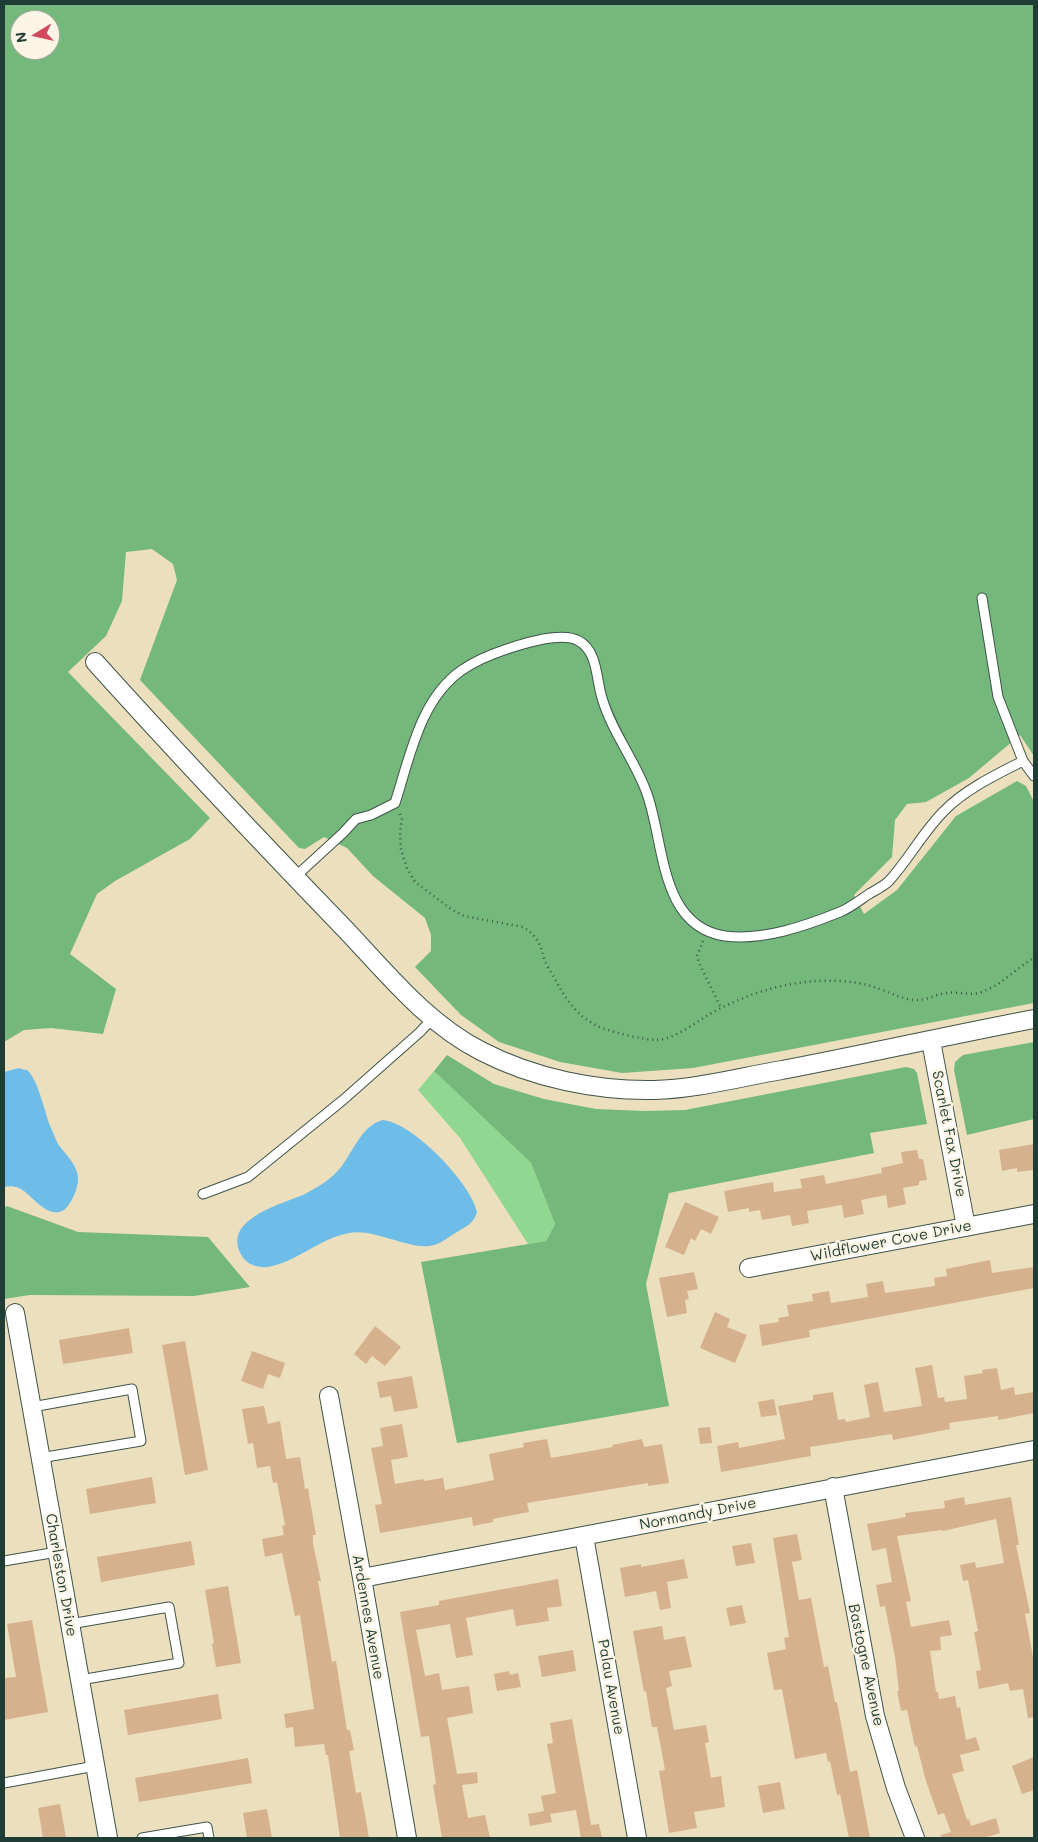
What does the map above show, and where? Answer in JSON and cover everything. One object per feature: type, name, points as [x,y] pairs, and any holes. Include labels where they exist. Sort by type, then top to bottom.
[{"type":"street","points":[[95,662],[295,877],[432,1019],[480,1051],[503,1061],[562,1080],[618,1089],[656,1090],[693,1086],[931,1041],[1034,1018]]},
{"type":"street","name":"Scarlet Fax Drive","points":[[931,1041],[966,1227]]},
{"type":"street","name":"Wildflower Cove Drive","points":[[749,1268],[1034,1214]]},
{"type":"street","name":"Charleston Drive","points":[[9,1314],[32,1407],[108,1838]]},
{"type":"street","name":"Ardennes Avenue","points":[[329,1396],[407,1838]]},
{"type":"street","name":"Normandy Drive","points":[[362,1578],[1034,1450]]},
{"type":"street","name":"Bastogne Avenue","points":[[832,1487],[875,1716],[896,1788],[915,1838]]},
{"type":"street","name":"Palau Avenue","points":[[584,1536],[637,1838]]},
{"type":"lane","points":[[982,598],[998,697],[1022,761],[1034,776]]},
{"type":"lane","points":[[295,877],[356,819],[371,815],[395,803],[429,707],[442,688],[464,668],[496,653],[526,643],[566,637],[577,640],[586,646],[592,655],[602,698],[611,722],[646,789],[655,818],[664,868],[673,894],[683,912],[707,932],[745,937],[774,933],[842,911],[888,882],[944,810],[977,786],[1022,761]]},
{"type":"lane","points":[[203,1194],[248,1177],[344,1100],[432,1019]]},
{"type":"lane","points":[[32,1407],[132,1389],[141,1441],[40,1458]]},
{"type":"lane","points":[[4,1561],[57,1552]]},
{"type":"lane","points":[[70,1624],[169,1607],[179,1663],[80,1680]]},
{"type":"lane","points":[[4,1783],[96,1766]]},
{"type":"lane","points":[[142,1838],[207,1827],[209,1838]]},
{"type":"path","points":[[395,803],[402,818],[400,832],[402,850],[407,868],[415,882],[451,910],[464,916],[523,927],[536,938],[543,949],[545,962],[564,998],[574,1010],[602,1028],[627,1035],[656,1040],[676,1034],[721,1008],[766,990],[793,984],[833,981],[870,986],[912,1000],[922,1000],[946,992],[972,994],[983,992],[994,986],[1022,964],[1034,958]]},
{"type":"path","points":[[707,932],[697,956],[721,1008]]},
{"type":"green space","points":[[4,4],[1034,4],[1034,756],[1020,735],[969,778],[926,802],[907,804],[895,820],[892,857],[854,895],[864,914],[897,890],[956,816],[1017,781],[1026,786],[1034,802],[1034,1003],[693,1068],[622,1073],[560,1062],[499,1042],[461,1015],[415,967],[431,951],[431,935],[425,918],[373,876],[347,848],[324,837],[305,849],[299,848],[140,680],[177,580],[173,564],[152,549],[126,552],[122,601],[106,636],[68,672],[210,818],[190,839],[115,881],[97,894],[70,954],[116,989],[103,1034],[51,1028],[24,1030],[4,1042]]},
{"type":"green space","points":[[1034,1042],[1034,1119],[967,1135],[954,1070],[955,1062],[963,1055]]},
{"type":"green space","points":[[447,1055],[494,1084],[544,1099],[596,1109],[644,1111],[685,1110],[906,1067],[914,1069],[917,1073],[927,1124],[870,1133],[874,1153],[669,1193],[646,1284],[669,1406],[457,1443],[421,1262],[546,1241],[555,1224],[531,1163],[434,1071]]},
{"type":"green space","points":[[434,1071],[531,1163],[555,1224],[546,1241],[528,1244],[460,1138],[418,1090]]},
{"type":"green space","points":[[7,1206],[78,1232],[208,1237],[250,1287],[194,1296],[30,1295],[4,1299],[4,1208]]},
{"type":"water","points":[[19,1068],[27,1070],[35,1081],[57,1142],[74,1165],[78,1175],[77,1187],[72,1200],[67,1208],[58,1212],[46,1209],[19,1188],[12,1186],[4,1187],[4,1072]]},
{"type":"water","points":[[383,1120],[409,1132],[439,1156],[453,1171],[464,1186],[477,1212],[472,1222],[434,1245],[415,1245],[360,1232],[349,1233],[328,1240],[279,1264],[261,1267],[247,1262],[242,1256],[237,1243],[239,1232],[246,1223],[270,1208],[320,1186],[341,1167],[369,1127]]},
{"type":"building","points":[[1034,1144],[1034,1170],[1017,1172],[1017,1168],[1002,1171],[999,1150]]},
{"type":"building","points":[[917,1150],[919,1159],[923,1159],[927,1180],[919,1181],[919,1185],[903,1188],[906,1204],[888,1208],[886,1195],[861,1200],[864,1214],[844,1218],[842,1205],[807,1211],[809,1223],[792,1226],[790,1215],[762,1220],[760,1210],[749,1212],[749,1208],[728,1212],[724,1191],[773,1182],[774,1192],[802,1188],[800,1179],[824,1175],[826,1184],[882,1173],[881,1168],[903,1163],[901,1152]]},
{"type":"building","points":[[685,1202],[719,1217],[711,1234],[701,1229],[695,1241],[691,1238],[684,1255],[665,1247]]},
{"type":"building","points":[[990,1260],[992,1273],[1034,1267],[1034,1288],[809,1330],[810,1337],[762,1346],[759,1325],[779,1322],[778,1318],[789,1316],[787,1305],[813,1301],[812,1294],[829,1291],[831,1303],[868,1297],[866,1284],[883,1281],[885,1293],[935,1286],[934,1278],[947,1276],[946,1269]]},
{"type":"building","points":[[694,1272],[698,1289],[687,1291],[689,1299],[685,1300],[687,1313],[667,1317],[659,1278]]},
{"type":"building","points":[[715,1312],[730,1319],[727,1327],[747,1335],[735,1363],[700,1348]]},
{"type":"building","points":[[375,1326],[401,1347],[385,1366],[372,1356],[366,1364],[354,1354]]},
{"type":"building","points":[[129,1328],[133,1353],[63,1364],[59,1340]]},
{"type":"building","points":[[185,1341],[208,1470],[185,1475],[162,1345]]},
{"type":"building","points":[[252,1351],[285,1363],[280,1378],[268,1374],[263,1389],[241,1381]]},
{"type":"building","points":[[932,1365],[938,1398],[944,1397],[945,1402],[967,1399],[964,1376],[983,1373],[982,1370],[997,1368],[1001,1390],[1014,1387],[1015,1395],[1034,1392],[1034,1413],[998,1420],[998,1416],[949,1423],[950,1429],[893,1440],[892,1434],[810,1447],[811,1456],[721,1472],[717,1446],[738,1442],[739,1448],[785,1439],[778,1406],[813,1400],[813,1395],[833,1392],[838,1420],[845,1419],[846,1422],[870,1417],[864,1385],[878,1382],[884,1412],[922,1406],[915,1368]]},
{"type":"building","points":[[412,1376],[418,1408],[394,1412],[391,1396],[380,1398],[377,1382]]},
{"type":"building","points":[[774,1399],[777,1415],[761,1417],[758,1402]]},
{"type":"building","points":[[264,1406],[268,1424],[280,1421],[286,1459],[300,1457],[305,1489],[308,1488],[316,1535],[313,1535],[313,1544],[321,1581],[318,1581],[332,1662],[336,1661],[347,1730],[350,1730],[354,1750],[349,1751],[356,1793],[361,1792],[369,1838],[340,1838],[328,1755],[326,1755],[324,1744],[295,1747],[293,1727],[286,1728],[284,1714],[314,1709],[300,1615],[295,1616],[282,1553],[265,1557],[262,1539],[284,1535],[282,1526],[285,1525],[277,1482],[273,1483],[270,1466],[257,1468],[253,1443],[248,1444],[242,1409]]},
{"type":"building","points":[[402,1424],[408,1457],[391,1460],[395,1484],[443,1478],[445,1490],[494,1480],[489,1454],[524,1447],[523,1443],[547,1439],[551,1458],[613,1447],[612,1445],[642,1439],[644,1447],[662,1444],[669,1483],[648,1486],[648,1483],[527,1503],[529,1512],[493,1519],[493,1522],[473,1526],[472,1517],[380,1533],[375,1505],[382,1504],[371,1448],[383,1446],[380,1428]]},
{"type":"building","points":[[710,1427],[712,1443],[700,1444],[698,1428]]},
{"type":"building","points":[[152,1477],[156,1503],[90,1514],[86,1489]]},
{"type":"building","points":[[964,1497],[965,1505],[1011,1497],[1019,1545],[1016,1545],[1030,1613],[1025,1614],[1034,1662],[1034,1717],[1028,1718],[1023,1689],[1010,1691],[1008,1683],[979,1689],[976,1671],[981,1670],[974,1632],[978,1631],[968,1580],[963,1581],[960,1565],[975,1562],[976,1568],[1004,1563],[996,1519],[943,1531],[897,1536],[911,1601],[906,1602],[911,1627],[949,1620],[952,1635],[940,1637],[941,1650],[930,1651],[936,1692],[938,1692],[939,1699],[955,1696],[957,1708],[960,1707],[966,1740],[976,1737],[980,1750],[960,1755],[964,1771],[952,1774],[967,1820],[969,1819],[971,1826],[996,1818],[1000,1833],[983,1838],[941,1838],[941,1835],[951,1832],[944,1813],[938,1815],[926,1781],[917,1746],[915,1747],[907,1710],[901,1711],[897,1691],[899,1691],[895,1657],[885,1606],[880,1607],[876,1585],[892,1582],[886,1548],[872,1551],[867,1524],[906,1517],[905,1513],[945,1508],[944,1501]]},
{"type":"building","points":[[797,1534],[802,1560],[792,1562],[799,1600],[811,1598],[824,1667],[828,1666],[835,1702],[837,1702],[850,1772],[857,1770],[870,1838],[849,1838],[840,1794],[837,1795],[830,1761],[828,1762],[826,1753],[795,1759],[782,1689],[774,1690],[767,1653],[786,1649],[784,1638],[789,1637],[773,1538]]},
{"type":"building","points":[[191,1541],[195,1565],[101,1582],[97,1557]]},
{"type":"building","points":[[751,1543],[755,1563],[736,1566],[732,1546]]},
{"type":"building","points":[[684,1559],[688,1578],[667,1582],[671,1608],[660,1610],[656,1591],[625,1597],[620,1568],[641,1564],[641,1567]]},
{"type":"building","points":[[558,1579],[562,1606],[547,1608],[549,1621],[516,1626],[513,1609],[466,1618],[473,1655],[456,1658],[450,1624],[416,1630],[425,1676],[439,1673],[442,1690],[469,1686],[473,1713],[447,1718],[457,1774],[477,1772],[478,1783],[462,1785],[468,1818],[485,1815],[490,1838],[442,1838],[433,1785],[436,1784],[429,1736],[421,1737],[400,1612],[439,1605],[439,1601]]},
{"type":"building","points":[[228,1586],[241,1663],[216,1667],[205,1590]]},
{"type":"building","points":[[742,1605],[746,1623],[730,1626],[726,1608]]},
{"type":"building","points":[[32,1620],[48,1712],[4,1720],[4,1678],[16,1677],[7,1624]]},
{"type":"building","points":[[662,1626],[664,1640],[685,1636],[692,1667],[669,1671],[672,1686],[666,1688],[674,1730],[706,1725],[709,1742],[705,1743],[711,1778],[721,1776],[725,1807],[694,1812],[697,1828],[669,1833],[659,1771],[665,1770],[657,1727],[652,1727],[633,1631]]},
{"type":"building","points":[[573,1650],[576,1671],[542,1677],[538,1656]]},
{"type":"building","points":[[509,1671],[510,1675],[518,1673],[521,1687],[497,1691],[494,1674]]},
{"type":"building","points":[[218,1694],[222,1719],[128,1735],[124,1710]]},
{"type":"building","points":[[572,1719],[591,1825],[599,1824],[602,1838],[581,1838],[576,1810],[550,1814],[552,1822],[530,1826],[528,1814],[544,1811],[541,1796],[556,1793],[547,1744],[553,1743],[550,1723]]},
{"type":"building","points":[[1034,1757],[1034,1790],[1022,1794],[1012,1766]]},
{"type":"building","points":[[248,1758],[252,1783],[139,1802],[135,1778]]},
{"type":"building","points":[[780,1782],[785,1809],[763,1813],[758,1786]]},
{"type":"building","points":[[60,1804],[66,1838],[43,1838],[38,1808]]},
{"type":"building","points":[[267,1809],[272,1838],[247,1838],[243,1813]]}]
